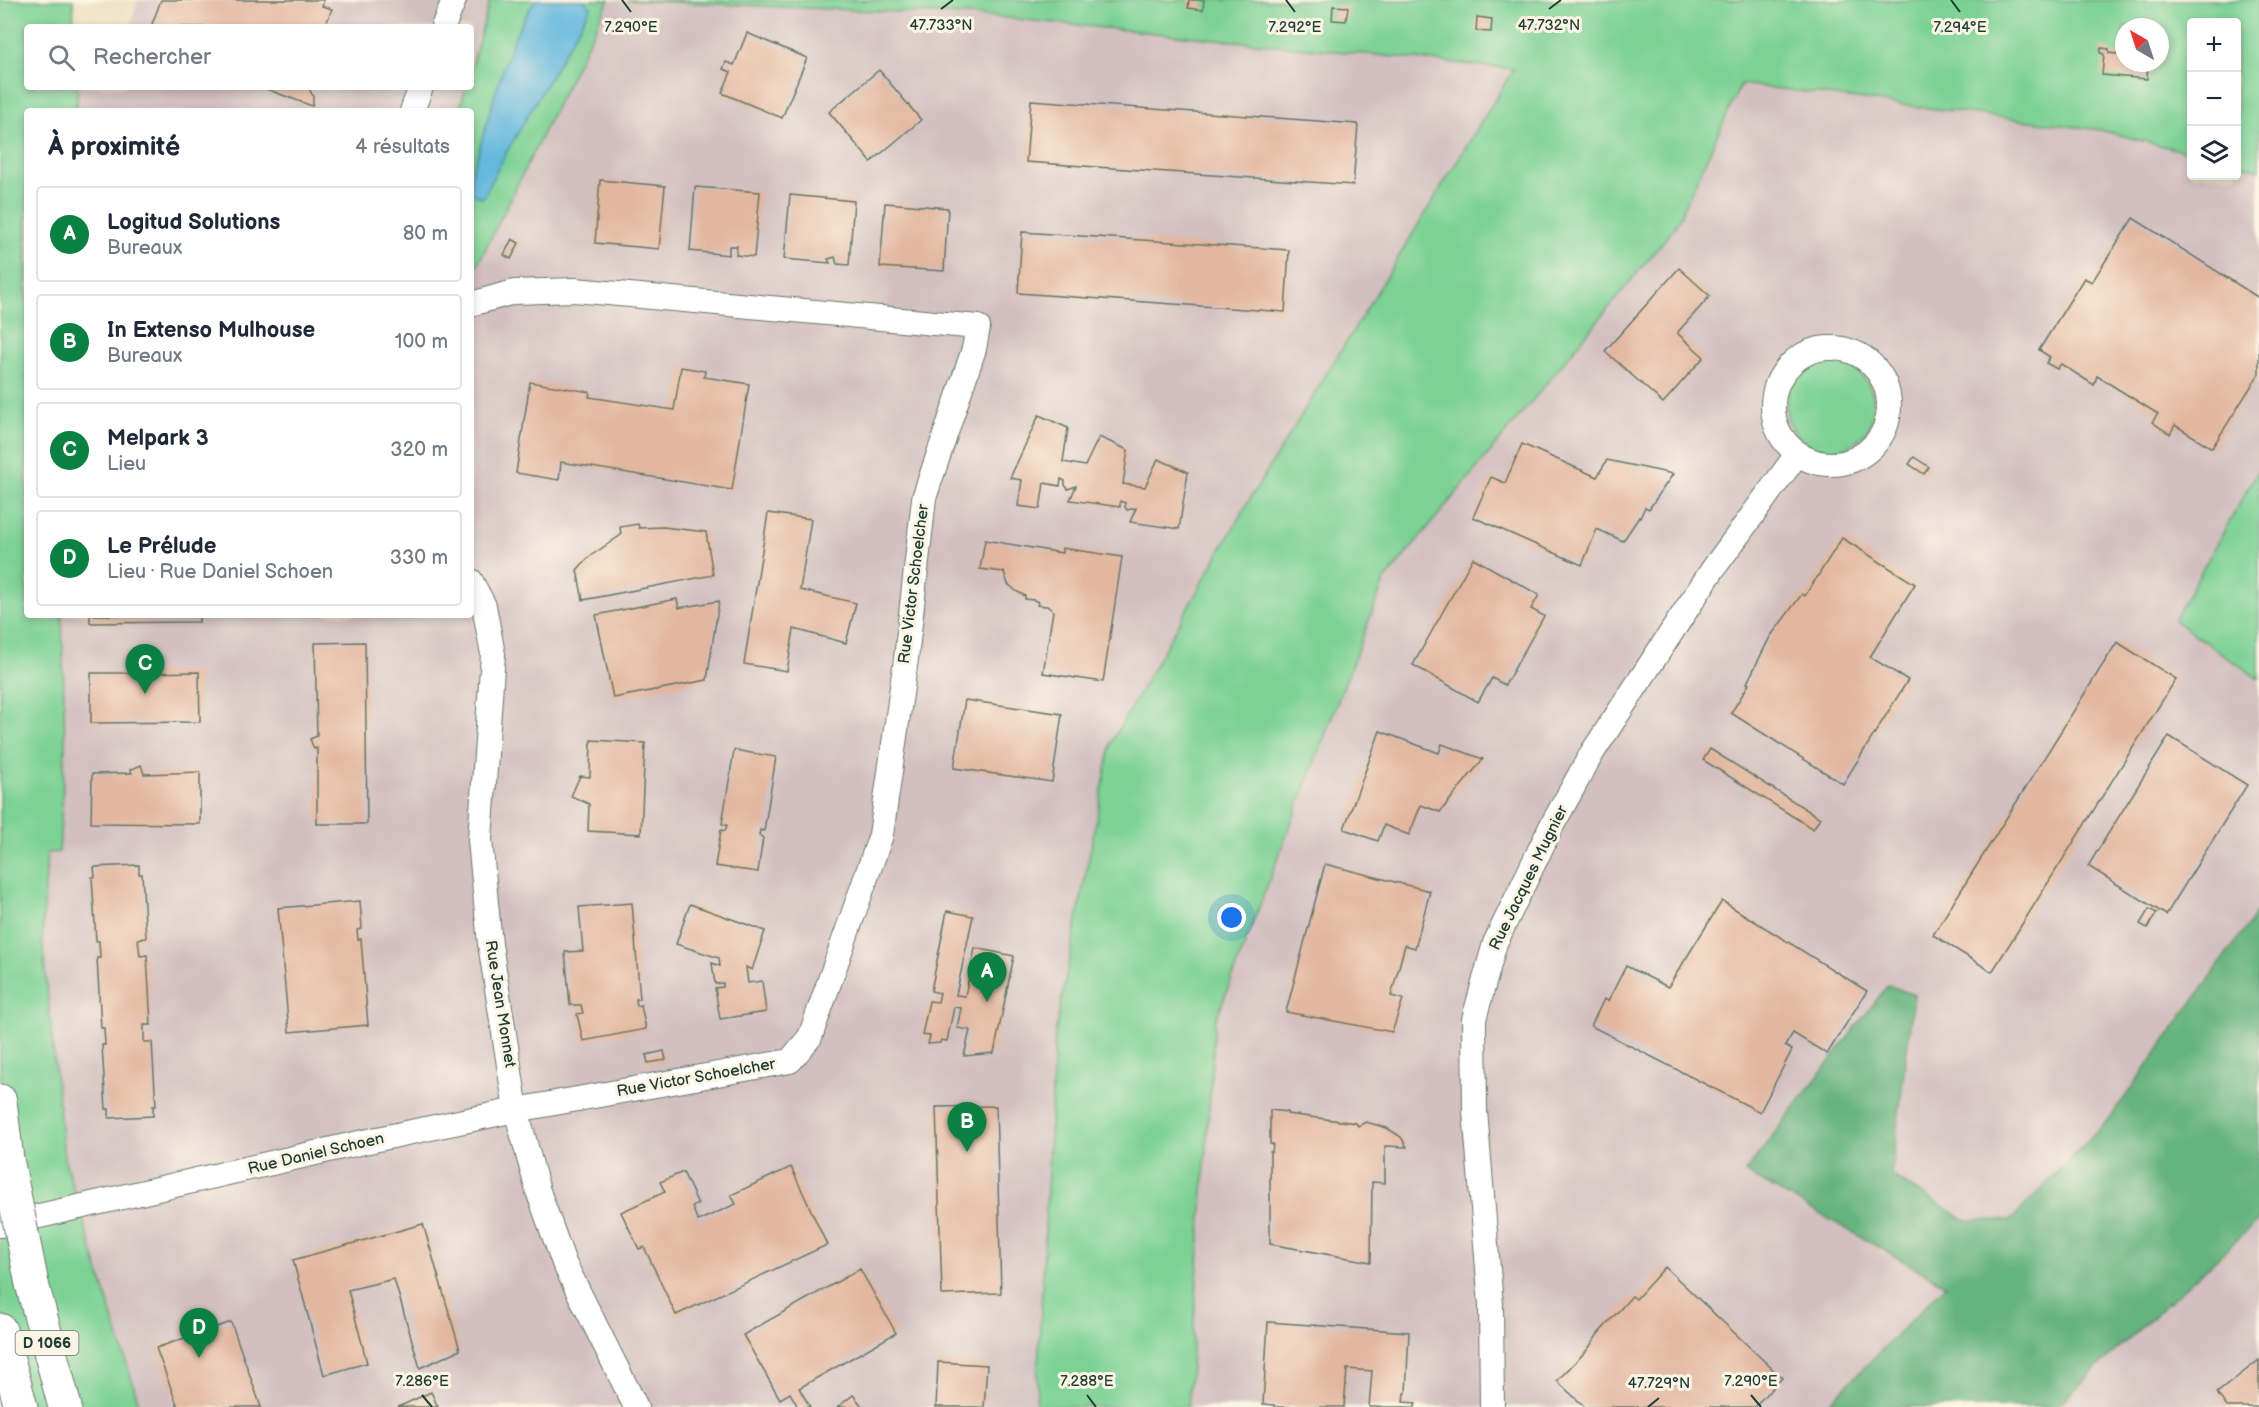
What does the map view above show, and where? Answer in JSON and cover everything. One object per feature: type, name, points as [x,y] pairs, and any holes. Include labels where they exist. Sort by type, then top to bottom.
[{"type":"highway","name":"D 1066","points":[[0,1101],[7,1159],[32,1284],[65,1407]]},
{"type":"highway","name":"D 1066","points":[[0,1330],[21,1407]]},
{"type":"street","points":[[444,24],[454,0]]},
{"type":"street","points":[[413,108],[420,90]]},
{"type":"street","name":"Rue Victor Schoelcher","points":[[474,303],[514,292],[575,290],[978,327],[974,349],[924,498],[906,659],[881,835],[810,1037],[790,1061],[516,1110]]},
{"type":"street","points":[[1823,348],[1841,348],[1858,354],[1873,364],[1883,379],[1888,394],[1889,410],[1886,426],[1877,441],[1864,453],[1849,461],[1831,464],[1814,461],[1798,453],[1784,440],[1775,421],[1773,401],[1778,382],[1790,365],[1806,353],[1823,348]]},
{"type":"street","name":"Rue Jacques Mugnier","points":[[1492,1407],[1491,1305],[1475,1111],[1474,1018],[1495,943],[1551,827],[1592,753],[1713,569],[1798,453]]},
{"type":"street","name":"Rue Jean Monnet","points":[[474,587],[484,606],[493,654],[480,840],[490,944],[516,1110],[538,1191],[564,1263],[636,1407]]},
{"type":"street","name":"Rue Daniel Schoen","points":[[0,1226],[359,1143],[516,1110]]},
{"type":"shaded area","points":[[138,0],[490,0],[474,58],[474,24],[131,24]]},
{"type":"shaded area","points":[[609,0],[987,16],[1514,69],[1248,502],[1111,743],[1055,1034],[1036,1407],[140,1407],[64,1158],[42,940],[47,853],[59,851],[65,749],[62,618],[474,618],[474,266],[477,266]]},
{"type":"shaded area","points":[[1741,84],[2100,130],[2187,152],[2187,180],[2241,180],[2241,165],[2259,170],[2259,469],[2174,620],[2259,679],[2259,909],[2110,1118],[2011,1220],[1965,1220],[1891,1175],[1914,995],[1745,1172],[1946,1285],[1825,1407],[1188,1407],[1215,1022],[1384,581],[1675,227]]},
{"type":"shaded area","points":[[78,90],[465,90],[460,108],[76,108]]},
{"type":"shaded area","points":[[2259,1220],[2259,1407],[2056,1407],[2113,1353]]},
{"type":"green space","points":[[0,0],[73,0],[74,24],[24,24],[24,90],[78,90],[76,108],[24,108],[24,618],[62,618],[65,749],[59,852],[47,853],[42,940],[64,1158],[140,1407],[0,1407]]},
{"type":"green space","points":[[490,0],[609,0],[477,266],[474,266],[474,108],[460,108],[465,90],[474,90],[474,58]]},
{"type":"green space","points":[[627,0],[2259,0],[2259,170],[2241,165],[2241,18],[2187,18],[2187,152],[2100,130],[1741,84],[1675,227],[1384,581],[1215,1022],[1188,1407],[1036,1407],[1055,1034],[1111,743],[1248,502],[1514,69],[987,16]]},
{"type":"green space","points":[[1830,362],[1855,369],[1867,381],[1874,406],[1867,431],[1855,443],[1830,450],[1805,443],[1793,431],[1786,406],[1793,381],[1805,369]]},
{"type":"green space","points":[[2259,469],[2259,679],[2174,620]]},
{"type":"green space","points":[[2259,909],[2259,1220],[2056,1407],[1825,1407],[1946,1285],[1745,1172],[1888,985],[1914,995],[1891,1175],[1965,1220],[2011,1220],[2110,1118]]},
{"type":"water","points":[[536,0],[583,0],[591,7],[505,155],[483,198],[474,194],[474,165],[498,83],[525,17]]},
{"type":"building","points":[[161,0],[324,0],[322,6],[332,9],[326,24],[152,24]]},
{"type":"building","points":[[1189,0],[1204,0],[1203,10],[1188,8]]},
{"type":"building","points":[[1333,6],[1348,7],[1346,21],[1332,20]]},
{"type":"building","points":[[1477,17],[1492,19],[1491,32],[1476,31]]},
{"type":"building","points":[[747,33],[807,58],[782,118],[722,93],[731,72],[723,69],[726,62],[734,65]]},
{"type":"building","points":[[2101,48],[2109,49],[2109,53],[2115,54],[2115,72],[2147,72],[2147,79],[2102,75],[2104,54],[2100,53]]},
{"type":"building","points":[[879,70],[921,120],[871,162],[829,112]]},
{"type":"building","points":[[269,90],[310,90],[313,96],[312,106]]},
{"type":"building","points":[[1031,100],[1358,124],[1353,185],[1026,162]]},
{"type":"building","points":[[600,180],[665,186],[659,249],[595,243]]},
{"type":"building","points":[[695,187],[760,192],[754,257],[736,255],[737,246],[729,246],[729,255],[690,251]]},
{"type":"building","points":[[790,195],[854,201],[849,265],[837,264],[835,257],[828,259],[830,263],[784,259]]},
{"type":"building","points":[[885,203],[948,208],[944,271],[880,267]]},
{"type":"building","points":[[2133,218],[2259,298],[2259,374],[2212,448],[2175,425],[2170,434],[2152,422],[2158,414],[2097,376],[2094,385],[2061,364],[2057,369],[2046,363],[2050,357],[2039,350],[2084,278],[2092,282]]},
{"type":"building","points":[[1022,232],[1289,250],[1285,312],[1018,293]]},
{"type":"building","points":[[512,239],[519,243],[511,259],[504,255]]},
{"type":"building","points":[[1679,268],[1710,296],[1677,333],[1704,357],[1663,403],[1605,351]]},
{"type":"building","points":[[681,367],[705,371],[704,377],[749,384],[732,490],[561,462],[559,480],[516,473],[530,382],[590,392],[589,397],[674,410]]},
{"type":"building","points":[[1039,415],[1068,428],[1063,462],[1085,466],[1099,437],[1128,450],[1123,484],[1145,487],[1158,459],[1188,472],[1179,529],[1130,522],[1136,508],[1127,510],[1125,503],[1120,501],[1120,507],[1070,500],[1076,486],[1068,489],[1065,481],[1061,479],[1060,486],[1044,483],[1040,509],[1018,506],[1022,480],[1010,478]]},
{"type":"building","points":[[1522,444],[1597,477],[1607,460],[1673,474],[1649,509],[1645,507],[1623,541],[1597,529],[1582,565],[1473,517],[1491,477],[1505,483]]},
{"type":"building","points":[[1914,457],[1929,467],[1924,474],[1909,464]]},
{"type":"building","points":[[768,513],[811,519],[800,590],[856,603],[846,643],[794,629],[787,671],[744,664]]},
{"type":"building","points":[[638,524],[639,528],[663,527],[706,532],[713,575],[583,600],[577,570],[589,557],[621,535],[620,527]]},
{"type":"building","points":[[1842,538],[1915,584],[1870,657],[1908,680],[1843,784],[1731,713],[1749,684],[1747,683],[1770,637],[1802,594],[1805,596]]},
{"type":"building","points":[[985,540],[1062,553],[1062,548],[1122,557],[1103,682],[1043,673],[1053,611],[1047,606],[1037,605],[1038,602],[1034,600],[1025,599],[1025,596],[1008,584],[1004,572],[980,569]]},
{"type":"building","points":[[1473,558],[1539,595],[1531,609],[1544,616],[1505,685],[1492,678],[1478,702],[1413,665]]},
{"type":"building","points":[[677,599],[679,608],[719,601],[707,680],[613,698],[596,615]]},
{"type":"building","points":[[90,618],[199,618],[199,622],[90,623]]},
{"type":"building","points":[[365,642],[367,824],[317,824],[317,748],[314,749],[310,739],[317,736],[315,643]]},
{"type":"building","points":[[2117,642],[2176,679],[1992,972],[1933,935]]},
{"type":"building","points":[[140,665],[144,673],[199,672],[200,722],[91,723],[91,673],[131,673],[129,670]]},
{"type":"building","points":[[965,700],[1062,714],[1052,782],[954,768]]},
{"type":"building","points":[[1380,731],[1439,753],[1442,744],[1483,759],[1440,812],[1421,805],[1409,835],[1384,825],[1378,841],[1344,829]]},
{"type":"building","points":[[2169,736],[2247,785],[2166,915],[2088,866]]},
{"type":"building","points":[[591,740],[645,743],[641,834],[588,831],[589,804],[571,796],[580,776],[590,777]]},
{"type":"building","points":[[1710,749],[1820,818],[1813,829],[1703,760]]},
{"type":"building","points":[[734,750],[776,757],[764,831],[760,830],[759,836],[763,837],[758,872],[715,866],[721,830],[725,831],[727,825],[722,824]]},
{"type":"building","points":[[141,765],[144,774],[200,772],[200,824],[91,823],[92,774],[132,773],[130,770]]},
{"type":"building","points":[[1325,864],[1430,891],[1415,948],[1405,945],[1391,996],[1403,999],[1392,1032],[1286,1012]]},
{"type":"building","points":[[139,865],[139,874],[142,874],[146,938],[138,939],[140,956],[147,955],[151,1025],[144,1025],[144,1042],[152,1042],[156,1106],[153,1106],[153,1116],[109,1118],[109,1109],[106,1109],[102,1045],[105,1045],[104,1028],[101,1028],[97,958],[100,958],[99,941],[96,941],[92,877],[95,877],[94,867]]},
{"type":"building","points":[[360,901],[362,929],[357,930],[358,940],[361,939],[368,1025],[289,1032],[278,908]]},
{"type":"building","points":[[1722,901],[1867,991],[1827,1054],[1793,1033],[1785,1046],[1792,1050],[1760,1112],[1591,1026],[1604,999],[1608,1001],[1626,966],[1668,987]]},
{"type":"building","points":[[632,903],[640,999],[636,999],[637,1006],[641,1005],[646,1029],[583,1041],[577,1014],[583,1013],[581,1005],[570,1005],[565,952],[583,951],[579,907]]},
{"type":"building","points":[[690,904],[765,931],[752,970],[746,967],[748,983],[762,981],[766,1012],[720,1019],[715,988],[723,987],[723,983],[715,984],[712,963],[720,966],[719,958],[676,944]]},
{"type":"building","points":[[2149,909],[2157,913],[2147,928],[2140,924]]},
{"type":"building","points":[[947,911],[973,916],[956,995],[965,996],[975,948],[1014,956],[994,1053],[964,1056],[970,1030],[957,1028],[961,1008],[954,1007],[947,1041],[941,1040],[940,1043],[928,1044],[930,1036],[922,1035],[929,1001],[938,1002],[940,993],[931,991]]},
{"type":"building","points":[[664,1051],[666,1060],[648,1063],[646,1055]]},
{"type":"building","points":[[996,1106],[1001,1293],[942,1295],[936,1107]]},
{"type":"building","points":[[1270,1110],[1356,1123],[1358,1126],[1366,1122],[1387,1128],[1401,1137],[1407,1147],[1385,1146],[1385,1183],[1372,1182],[1371,1262],[1270,1244],[1270,1152],[1272,1152],[1273,1144],[1270,1144]]},
{"type":"building","points":[[791,1167],[827,1245],[676,1315],[644,1247],[639,1249],[621,1212],[665,1192],[660,1182],[683,1172],[698,1204],[692,1207],[698,1221],[736,1204],[731,1195]]},
{"type":"building","points":[[423,1224],[460,1350],[420,1368],[394,1279],[348,1290],[367,1363],[324,1375],[293,1260]]},
{"type":"building","points":[[1665,1267],[1782,1378],[1754,1407],[1585,1407],[1557,1381],[1588,1349],[1598,1334],[1632,1296],[1636,1299]]},
{"type":"building","points":[[860,1269],[896,1333],[799,1388],[810,1407],[798,1407],[790,1393],[780,1399],[743,1335]]},
{"type":"building","points":[[231,1322],[261,1407],[178,1407],[156,1348]]},
{"type":"building","points":[[1268,1322],[1409,1332],[1406,1393],[1404,1393],[1403,1402],[1416,1403],[1415,1407],[1369,1407],[1372,1371],[1347,1369],[1344,1407],[1275,1407],[1275,1405],[1263,1404]]},
{"type":"building","points":[[2259,1360],[2259,1407],[2227,1407],[2217,1393]]},
{"type":"building","points":[[938,1362],[987,1365],[984,1407],[936,1407]]},
{"type":"building","points":[[431,1392],[438,1407],[398,1407]]},
{"type":"building","points":[[853,1395],[863,1407],[838,1407]]},
{"type":"place","name":"Melpark 3","points":[[145,694]]},
{"type":"place","name":"Logitud Solutions","points":[[987,1002]]},
{"type":"place","name":"In Extenso Mulhouse","points":[[967,1152]]},
{"type":"place","name":"Le Prélude","points":[[199,1358]]}]
